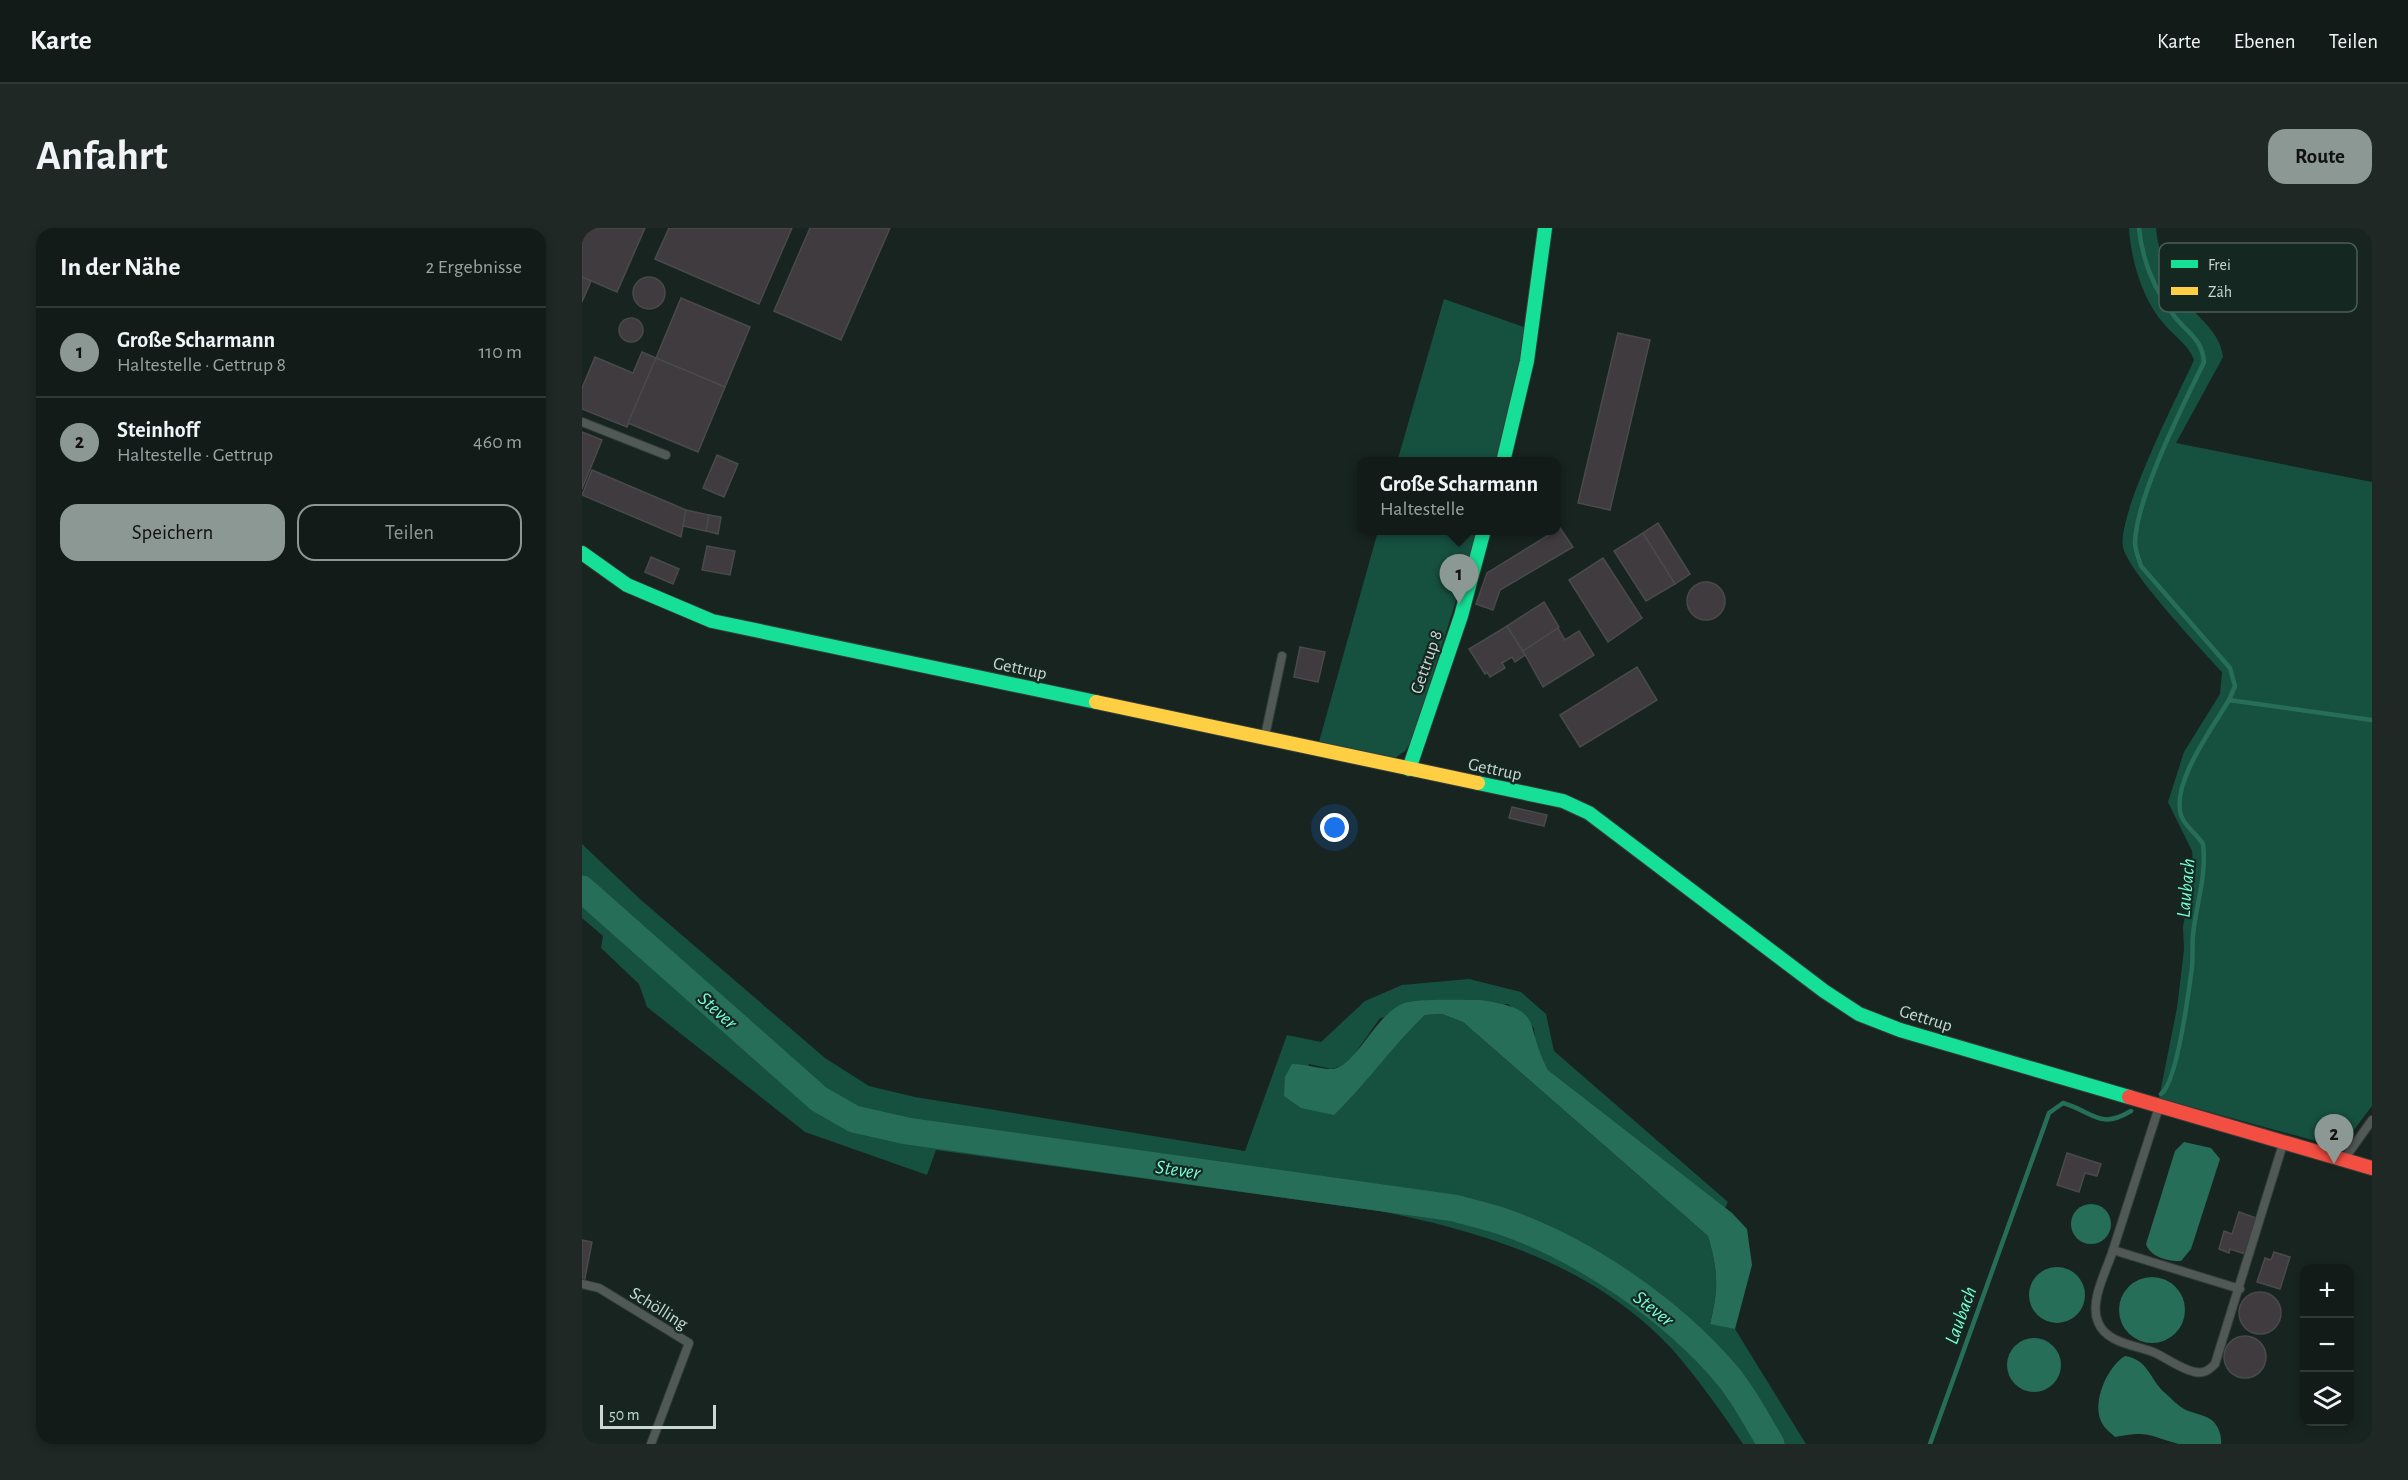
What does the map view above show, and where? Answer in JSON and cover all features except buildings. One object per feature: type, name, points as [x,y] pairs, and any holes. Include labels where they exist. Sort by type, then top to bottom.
[{"type":"street","points":[[1504,457],[1527,362],[1545,228]]},
{"type":"street","name":"Gettrup 8","points":[[1409,770],[1458,626],[1483,535]]},
{"type":"street","name":"Gettrup","points":[[582,553],[614,578],[640,593],[712,621],[1563,801],[1589,813],[1824,991],[1859,1014],[1900,1030],[2372,1168]]},
{"type":"lane","points":[[582,422],[666,455]]},
{"type":"lane","points":[[1264,737],[1282,656]]},
{"type":"lane","points":[[2160,1105],[2095,1305],[2098,1322],[2107,1334],[2127,1345],[2153,1352],[2196,1373],[2208,1371],[2215,1364],[2284,1142]]},
{"type":"lane","points":[[2344,1160],[2372,1120]]},
{"type":"lane","points":[[2113,1250],[2240,1289]]},
{"type":"lane","name":"Schölling","points":[[582,1284],[599,1288],[689,1343],[651,1444]]},
{"type":"shaded area","points":[[2129,228],[2156,228],[2159,246],[2159,312],[2195,312],[2218,340],[2221,348],[2223,357],[2176,443],[2372,482],[2372,1106],[2347,1139],[2334,1146],[2159,1098],[2177,1008],[2184,950],[2183,926],[2194,875],[2192,851],[2168,802],[2184,752],[2220,694],[2222,672],[2151,591],[2128,559],[2123,547],[2129,509],[2163,426],[2194,360],[2189,350],[2156,314],[2139,279],[2132,253]]},
{"type":"shaded area","points":[[1444,299],[1527,328],[1498,457],[1398,457]]},
{"type":"shaded area","points":[[1377,535],[1477,535],[1412,740],[1405,751],[1395,758],[1319,742]]},
{"type":"shaded area","points":[[582,844],[641,900],[825,1058],[869,1086],[915,1097],[1245,1151],[1287,1035],[1321,1042],[1365,1001],[1402,985],[1469,979],[1521,992],[1546,1014],[1554,1051],[1728,1202],[1725,1208],[1548,1070],[1536,1048],[1534,1028],[1508,1004],[1380,1018],[1347,1065],[1331,1069],[1309,1064],[1301,1108],[1404,1035],[1425,1015],[1442,1014],[1463,1022],[1708,1236],[1716,1280],[1710,1323],[1735,1329],[1806,1444],[1743,1444],[1682,1360],[1642,1320],[1609,1295],[1574,1274],[1498,1242],[1379,1211],[936,1150],[927,1175],[805,1132],[647,1007],[639,984],[601,948],[603,936],[582,918]]},
{"type":"shaded area","points":[[1428,1000],[1480,1000],[1515,1008],[1524,1014],[1533,1029],[1548,1070],[1732,1213],[1747,1229],[1752,1265],[1735,1329],[1710,1324],[1716,1280],[1708,1236],[1463,1022],[1442,1014],[1425,1015],[1334,1115],[1301,1108],[1284,1096],[1285,1077],[1292,1064],[1329,1069],[1341,1066],[1349,1060],[1382,1020],[1402,1004]]},
{"type":"shaded area","points":[[2184,1142],[2211,1148],[2220,1159],[2191,1249],[2181,1261],[2176,1261],[2156,1255],[2148,1249],[2146,1244],[2175,1151]]},
{"type":"shaded area","points":[[2091,1204],[2105,1210],[2111,1224],[2105,1238],[2091,1244],[2077,1238],[2071,1224],[2077,1210]]},
{"type":"shaded area","points":[[2057,1267],[2068,1269],[2077,1275],[2083,1284],[2085,1295],[2083,1306],[2077,1315],[2068,1321],[2057,1323],[2046,1321],[2037,1315],[2031,1306],[2029,1295],[2031,1284],[2037,1275],[2046,1269]]},
{"type":"shaded area","points":[[2145,1277],[2159,1277],[2171,1282],[2180,1291],[2185,1310],[2183,1323],[2176,1334],[2159,1343],[2145,1343],[2133,1338],[2124,1329],[2119,1317],[2119,1303],[2124,1291],[2133,1282]]},
{"type":"shaded area","points":[[2029,1338],[2039,1338],[2049,1342],[2057,1350],[2061,1365],[2057,1380],[2049,1388],[2039,1392],[2029,1392],[2019,1388],[2011,1380],[2007,1370],[2007,1360],[2011,1350],[2019,1342]]},
{"type":"shaded area","points":[[2125,1356],[2139,1361],[2160,1388],[2181,1407],[2214,1422],[2220,1433],[2221,1444],[2179,1444],[2142,1434],[2115,1437],[2103,1425],[2098,1406],[2107,1377],[2118,1361]]},
{"type":"waterway","points":[[2139,228],[2146,262],[2159,293]]},
{"type":"waterway","points":[[2171,312],[2200,346],[2204,362],[2173,426],[2152,477],[2137,524],[2135,543],[2141,566],[2230,668],[2235,686],[2229,700]]},
{"type":"waterway","name":"Laubach","points":[[2161,1094],[2172,1073],[2181,1035],[2192,967],[2194,924],[2204,867],[2203,844],[2183,819],[2180,802],[2182,787],[2204,740],[2229,700],[2372,720]]},
{"type":"waterway","name":"Stever","points":[[582,889],[819,1099],[854,1119],[907,1131],[1454,1208],[1507,1223],[1537,1235],[1597,1267],[1654,1306],[1681,1328],[1727,1375],[1771,1444]]},
{"type":"waterway","name":"Laubach","points":[[1930,1444],[2049,1113],[2063,1103],[2104,1119],[2111,1119],[2131,1111]]},
{"type":"traffic: fast","points":[[1504,457],[1527,361],[1545,228]]},
{"type":"traffic: fast","points":[[1409,769],[1461,616],[1483,535]]},
{"type":"traffic: fast","points":[[582,553],[627,585],[712,621],[1096,702]]},
{"type":"traffic: fast","points":[[1478,783],[1563,801],[1589,813],[1824,991],[1859,1014],[1900,1030],[2129,1097]]},
{"type":"traffic: slow","points":[[1096,702],[1478,783]]},
{"type":"traffic: jam","points":[[2129,1097],[2372,1168]]},
{"type":"place","name":"Große Scharmann","points":[[1459,604]]},
{"type":"place","name":"Steinhoff","points":[[2334,1164]]}]
